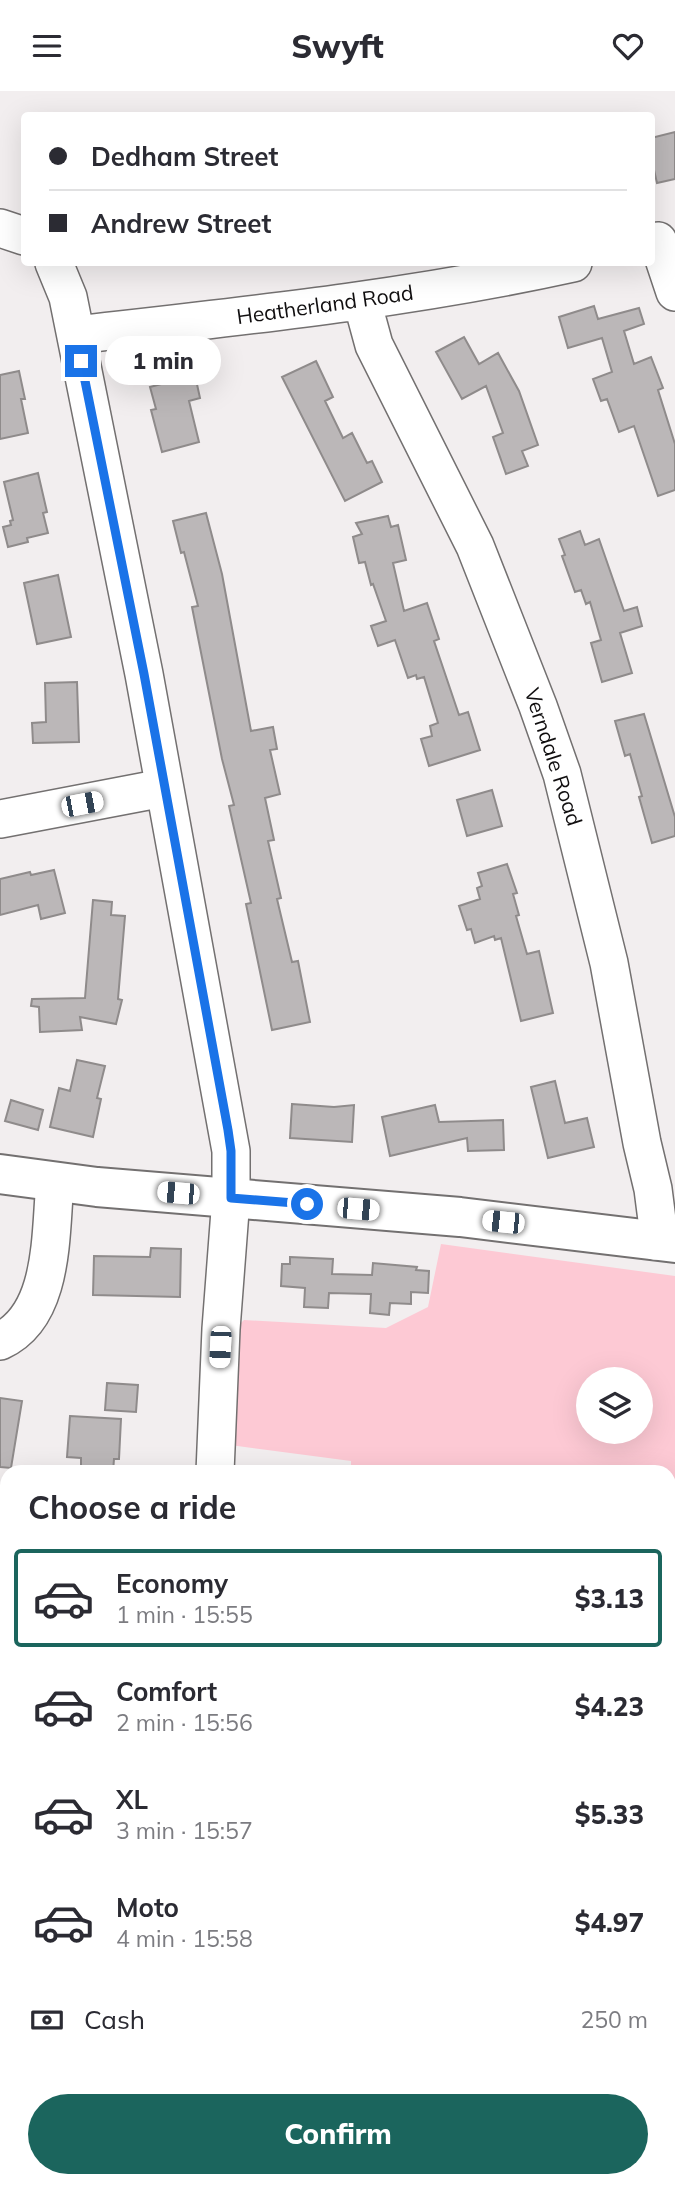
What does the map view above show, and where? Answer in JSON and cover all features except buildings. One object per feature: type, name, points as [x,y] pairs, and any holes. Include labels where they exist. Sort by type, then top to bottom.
[{"type":"main road","points":[[0,1174],[55,1182],[460,1217],[665,1242]]},
{"type":"street","points":[[0,228],[21,235]]},
{"type":"street","points":[[661,240],[675,292]]},
{"type":"street","points":[[56,266],[63,280],[76,335],[144,674],[231,1151],[231,1198],[221,1329],[215,1465]]},
{"type":"street","name":"Heatherland Road","points":[[76,335],[362,301],[558,266]]},
{"type":"street","name":"Verndale Road","points":[[362,301],[374,345],[475,546],[562,773],[609,963],[657,1220],[665,1242]]},
{"type":"street","points":[[0,819],[163,788]]},
{"type":"street","points":[[0,1341],[16,1330],[36,1305],[41,1293],[47,1267],[55,1182]]},
{"type":"shaded area","points":[[441,1244],[675,1276],[675,1465],[351,1465],[351,1461],[230,1445],[228,1335],[244,1320],[386,1328],[428,1307]]},
{"type":"route","points":[[81,361],[144,674],[228,1130],[232,1169],[231,1198],[307,1204]]}]
